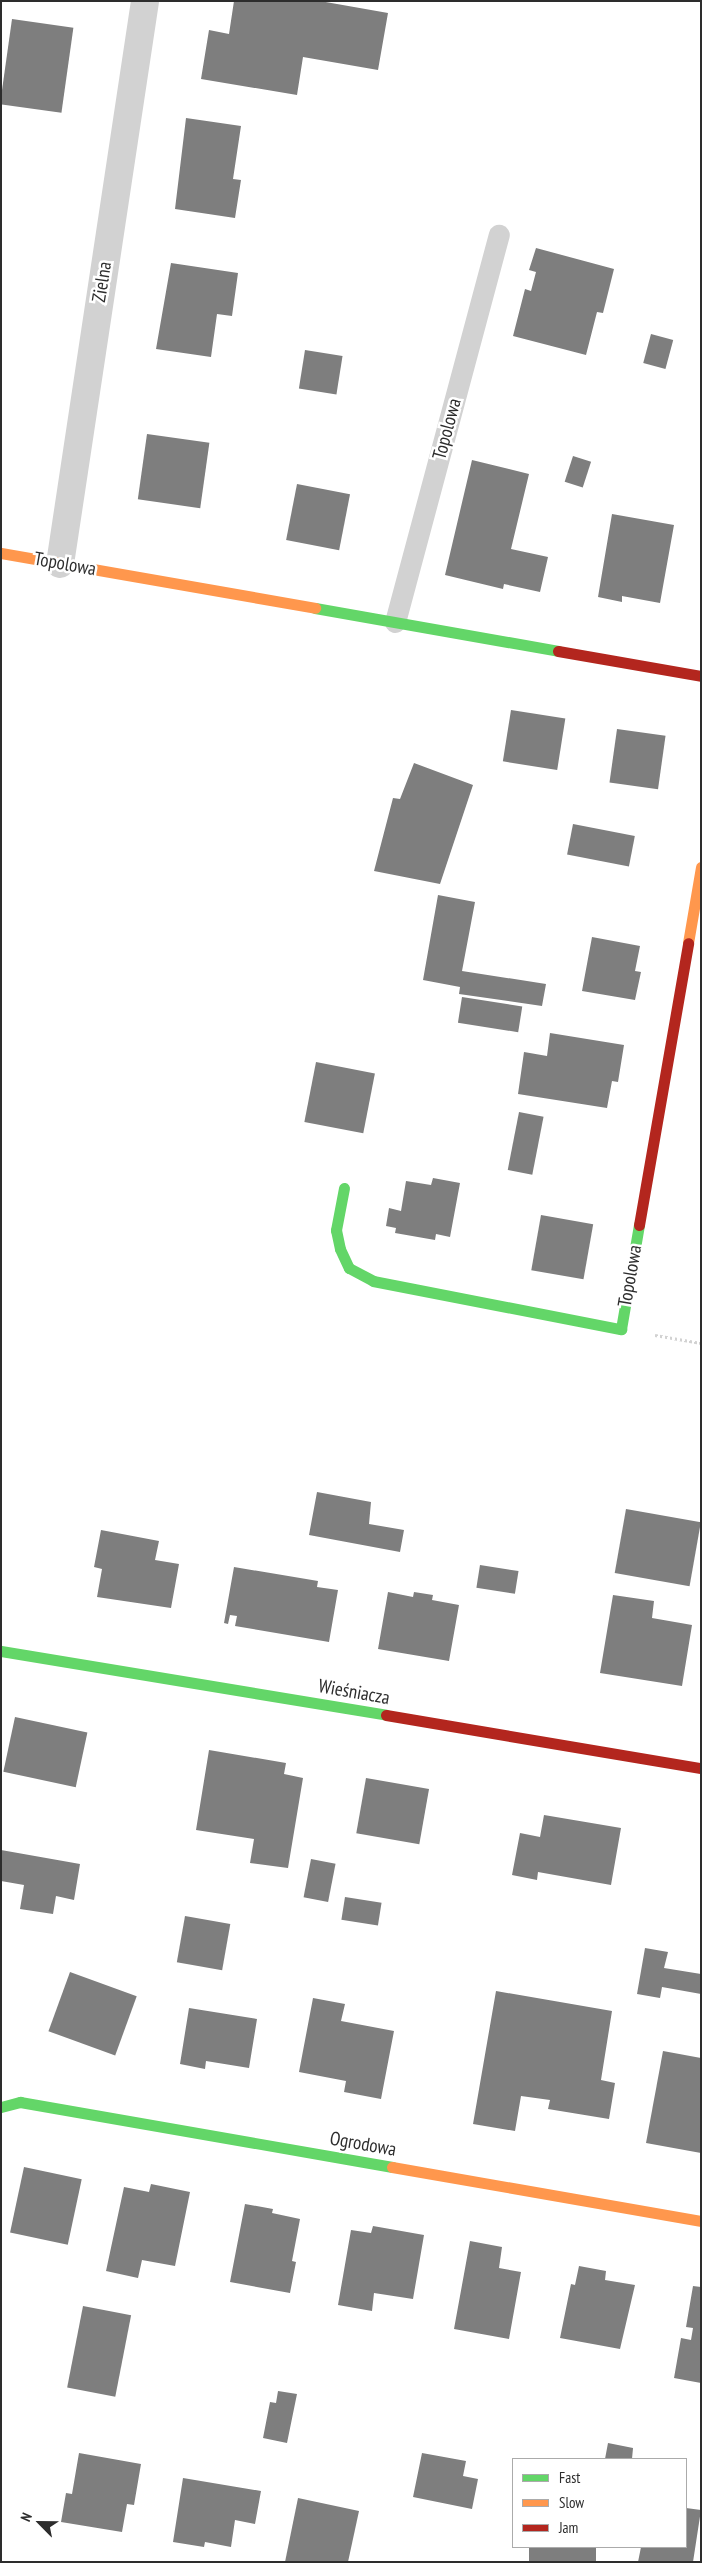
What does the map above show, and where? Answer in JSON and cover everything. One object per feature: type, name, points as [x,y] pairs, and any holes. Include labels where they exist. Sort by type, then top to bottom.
[{"type":"street","name":"Zielna","points":[[60,564],[145,1]]},
{"type":"street","name":"Topolowa","points":[[1,553],[701,676]]},
{"type":"street","name":"Topolowa","points":[[344,1188],[336,1230],[340,1249],[349,1268],[372,1281],[621,1329],[701,866]]},
{"type":"street","name":"Wieśniacza","points":[[1,1651],[701,1768]]},
{"type":"street","name":"Ogrodowa","points":[[1,2107],[20,2102],[701,2221]]},
{"type":"lane","name":"Topolowa","points":[[395,622],[500,235]]},
{"type":"path","points":[[621,1329],[701,1343]]},
{"type":"building","points":[[234,1],[320,1],[388,13],[378,70],[303,57],[297,95],[201,79],[209,30],[229,34]]},
{"type":"building","points":[[12,19],[73,28],[61,113],[1,104]]},
{"type":"building","points":[[186,118],[241,126],[233,179],[241,180],[235,218],[175,209]]},
{"type":"building","points":[[536,248],[614,269],[603,313],[597,312],[586,355],[513,336],[525,289],[531,291],[536,272],[529,270]]},
{"type":"building","points":[[171,263],[238,273],[232,316],[217,314],[211,357],[156,349]]},
{"type":"building","points":[[651,334],[673,340],[665,369],[643,363]]},
{"type":"building","points":[[305,350],[343,356],[336,394],[299,389]]},
{"type":"building","points":[[147,434],[209,443],[200,508],[138,499]]},
{"type":"building","points":[[573,456],[591,462],[583,488],[565,482]]},
{"type":"building","points":[[472,460],[529,474],[511,549],[548,557],[540,592],[504,584],[503,589],[445,575]]},
{"type":"building","points":[[297,484],[350,494],[339,550],[286,540]]},
{"type":"building","points":[[612,514],[674,525],[660,603],[622,596],[622,602],[598,597]]},
{"type":"building","points":[[511,710],[565,719],[557,770],[503,761]]},
{"type":"building","points":[[617,729],[666,736],[658,789],[609,782]]},
{"type":"building","points":[[414,763],[473,785],[440,884],[374,871],[393,798],[400,799]]},
{"type":"building","points":[[573,824],[635,836],[629,866],[567,854]]},
{"type":"building","points":[[438,895],[475,902],[462,971],[546,984],[542,1006],[459,994],[460,987],[423,980]]},
{"type":"building","points":[[592,937],[640,946],[635,971],[641,972],[635,1000],[582,991]]},
{"type":"building","points":[[462,997],[522,1007],[518,1032],[458,1023]]},
{"type":"building","points":[[550,1033],[624,1045],[618,1082],[612,1081],[607,1108],[518,1094],[524,1052],[547,1056]]},
{"type":"building","points":[[316,1062],[375,1073],[363,1133],[304,1122]]},
{"type":"building","points":[[519,1112],[544,1117],[532,1175],[508,1170]]},
{"type":"building","points":[[433,1178],[460,1183],[450,1237],[436,1234],[435,1240],[395,1233],[396,1228],[386,1226],[389,1208],[401,1211],[406,1181],[431,1185]]},
{"type":"building","points":[[541,1215],[593,1224],[583,1279],[531,1270]]},
{"type":"building","points":[[317,1492],[371,1502],[369,1524],[404,1530],[400,1552],[309,1535]]},
{"type":"building","points":[[626,1509],[701,1522],[690,1586],[615,1573]]},
{"type":"building","points":[[101,1530],[159,1541],[155,1560],[179,1564],[171,1608],[97,1597],[102,1569],[94,1567]]},
{"type":"building","points":[[480,1565],[519,1571],[515,1594],[476,1588]]},
{"type":"building","points":[[234,1567],[318,1581],[317,1587],[338,1590],[329,1642],[235,1626],[237,1616],[230,1615],[228,1624],[224,1623]]},
{"type":"building","points":[[388,1592],[413,1597],[414,1592],[433,1595],[432,1600],[459,1605],[449,1661],[378,1649]]},
{"type":"building","points":[[613,1595],[654,1601],[652,1618],[692,1625],[682,1686],[600,1673]]},
{"type":"building","points":[[15,1717],[87,1732],[76,1787],[3,1772]]},
{"type":"building","points":[[209,1750],[286,1763],[284,1774],[303,1778],[288,1868],[250,1863],[254,1839],[196,1830]]},
{"type":"building","points":[[366,1778],[429,1789],[419,1844],[356,1833]]},
{"type":"building","points":[[544,1815],[621,1828],[611,1885],[538,1872],[537,1880],[512,1875],[520,1833],[540,1837]]},
{"type":"building","points":[[1,1850],[80,1864],[74,1900],[56,1896],[53,1914],[20,1909],[24,1885],[1,1881]]},
{"type":"building","points":[[311,1859],[336,1864],[328,1902],[304,1897]]},
{"type":"building","points":[[345,1897],[382,1903],[378,1926],[341,1920]]},
{"type":"building","points":[[185,1916],[230,1924],[222,1970],[177,1962]]},
{"type":"building","points":[[645,1948],[668,1952],[664,1968],[701,1974],[701,1994],[662,1987],[660,1998],[637,1994]]},
{"type":"building","points":[[70,1972],[137,1996],[115,2055],[48,2031]]},
{"type":"building","points":[[496,1991],[612,2011],[601,2080],[615,2083],[609,2119],[548,2109],[550,2100],[521,2096],[515,2131],[473,2124]]},
{"type":"building","points":[[313,1998],[345,2004],[341,2021],[394,2031],[381,2099],[344,2092],[346,2081],[299,2072]]},
{"type":"building","points":[[189,2008],[257,2019],[249,2068],[206,2061],[205,2069],[180,2064]]},
{"type":"building","points":[[663,2051],[701,2058],[701,2153],[646,2143]]},
{"type":"building","points":[[24,2167],[82,2179],[68,2245],[10,2233]]},
{"type":"building","points":[[151,2184],[190,2192],[175,2266],[142,2260],[138,2278],[106,2271],[124,2187],[149,2192]]},
{"type":"building","points":[[245,2204],[273,2209],[272,2213],[300,2219],[292,2261],[296,2262],[290,2293],[230,2282]]},
{"type":"building","points":[[373,2226],[424,2235],[413,2299],[374,2293],[372,2311],[338,2305],[351,2230],[371,2233]]},
{"type":"building","points":[[470,2241],[502,2247],[499,2268],[521,2272],[509,2339],[454,2329]]},
{"type":"building","points":[[579,2266],[606,2271],[605,2280],[635,2285],[620,2349],[560,2338],[571,2284],[575,2285]]},
{"type":"building","points":[[693,2286],[701,2287],[701,2383],[674,2378],[681,2338],[691,2340],[693,2328],[686,2327]]},
{"type":"building","points":[[83,2306],[131,2315],[115,2397],[67,2387]]},
{"type":"building","points":[[278,2391],[297,2394],[287,2443],[263,2438],[270,2402],[276,2403]]},
{"type":"building","points":[[608,2443],[633,2448],[632,2458],[605,2458]]},
{"type":"building","points":[[79,2453],[141,2464],[134,2505],[127,2504],[122,2532],[61,2522],[66,2493],[72,2494]]},
{"type":"building","points":[[422,2453],[466,2461],[463,2476],[478,2479],[472,2509],[413,2497]]},
{"type":"building","points":[[183,2478],[261,2491],[255,2524],[235,2520],[231,2547],[205,2542],[204,2547],[173,2542]]},
{"type":"building","points":[[298,2498],[359,2511],[348,2562],[285,2562]]},
{"type":"building","points":[[687,2508],[701,2510],[693,2562],[638,2562],[641,2548],[687,2548]]},
{"type":"building","points":[[529,2548],[596,2548],[596,2562],[529,2562]]},
{"type":"traffic: fast","points":[[315,608],[558,651]]},
{"type":"traffic: fast","points":[[344,1188],[336,1230],[340,1249],[349,1268],[373,1281],[621,1329],[639,1225]]},
{"type":"traffic: fast","points":[[1,1651],[386,1715]]},
{"type":"traffic: fast","points":[[1,2107],[20,2102],[392,2167]]},
{"type":"traffic: slow","points":[[1,553],[315,608]]},
{"type":"traffic: slow","points":[[688,943],[701,867]]},
{"type":"traffic: slow","points":[[392,2167],[701,2221]]},
{"type":"traffic: jam","points":[[558,651],[701,676]]},
{"type":"traffic: jam","points":[[639,1225],[688,943]]},
{"type":"traffic: jam","points":[[386,1715],[701,1768]]}]
